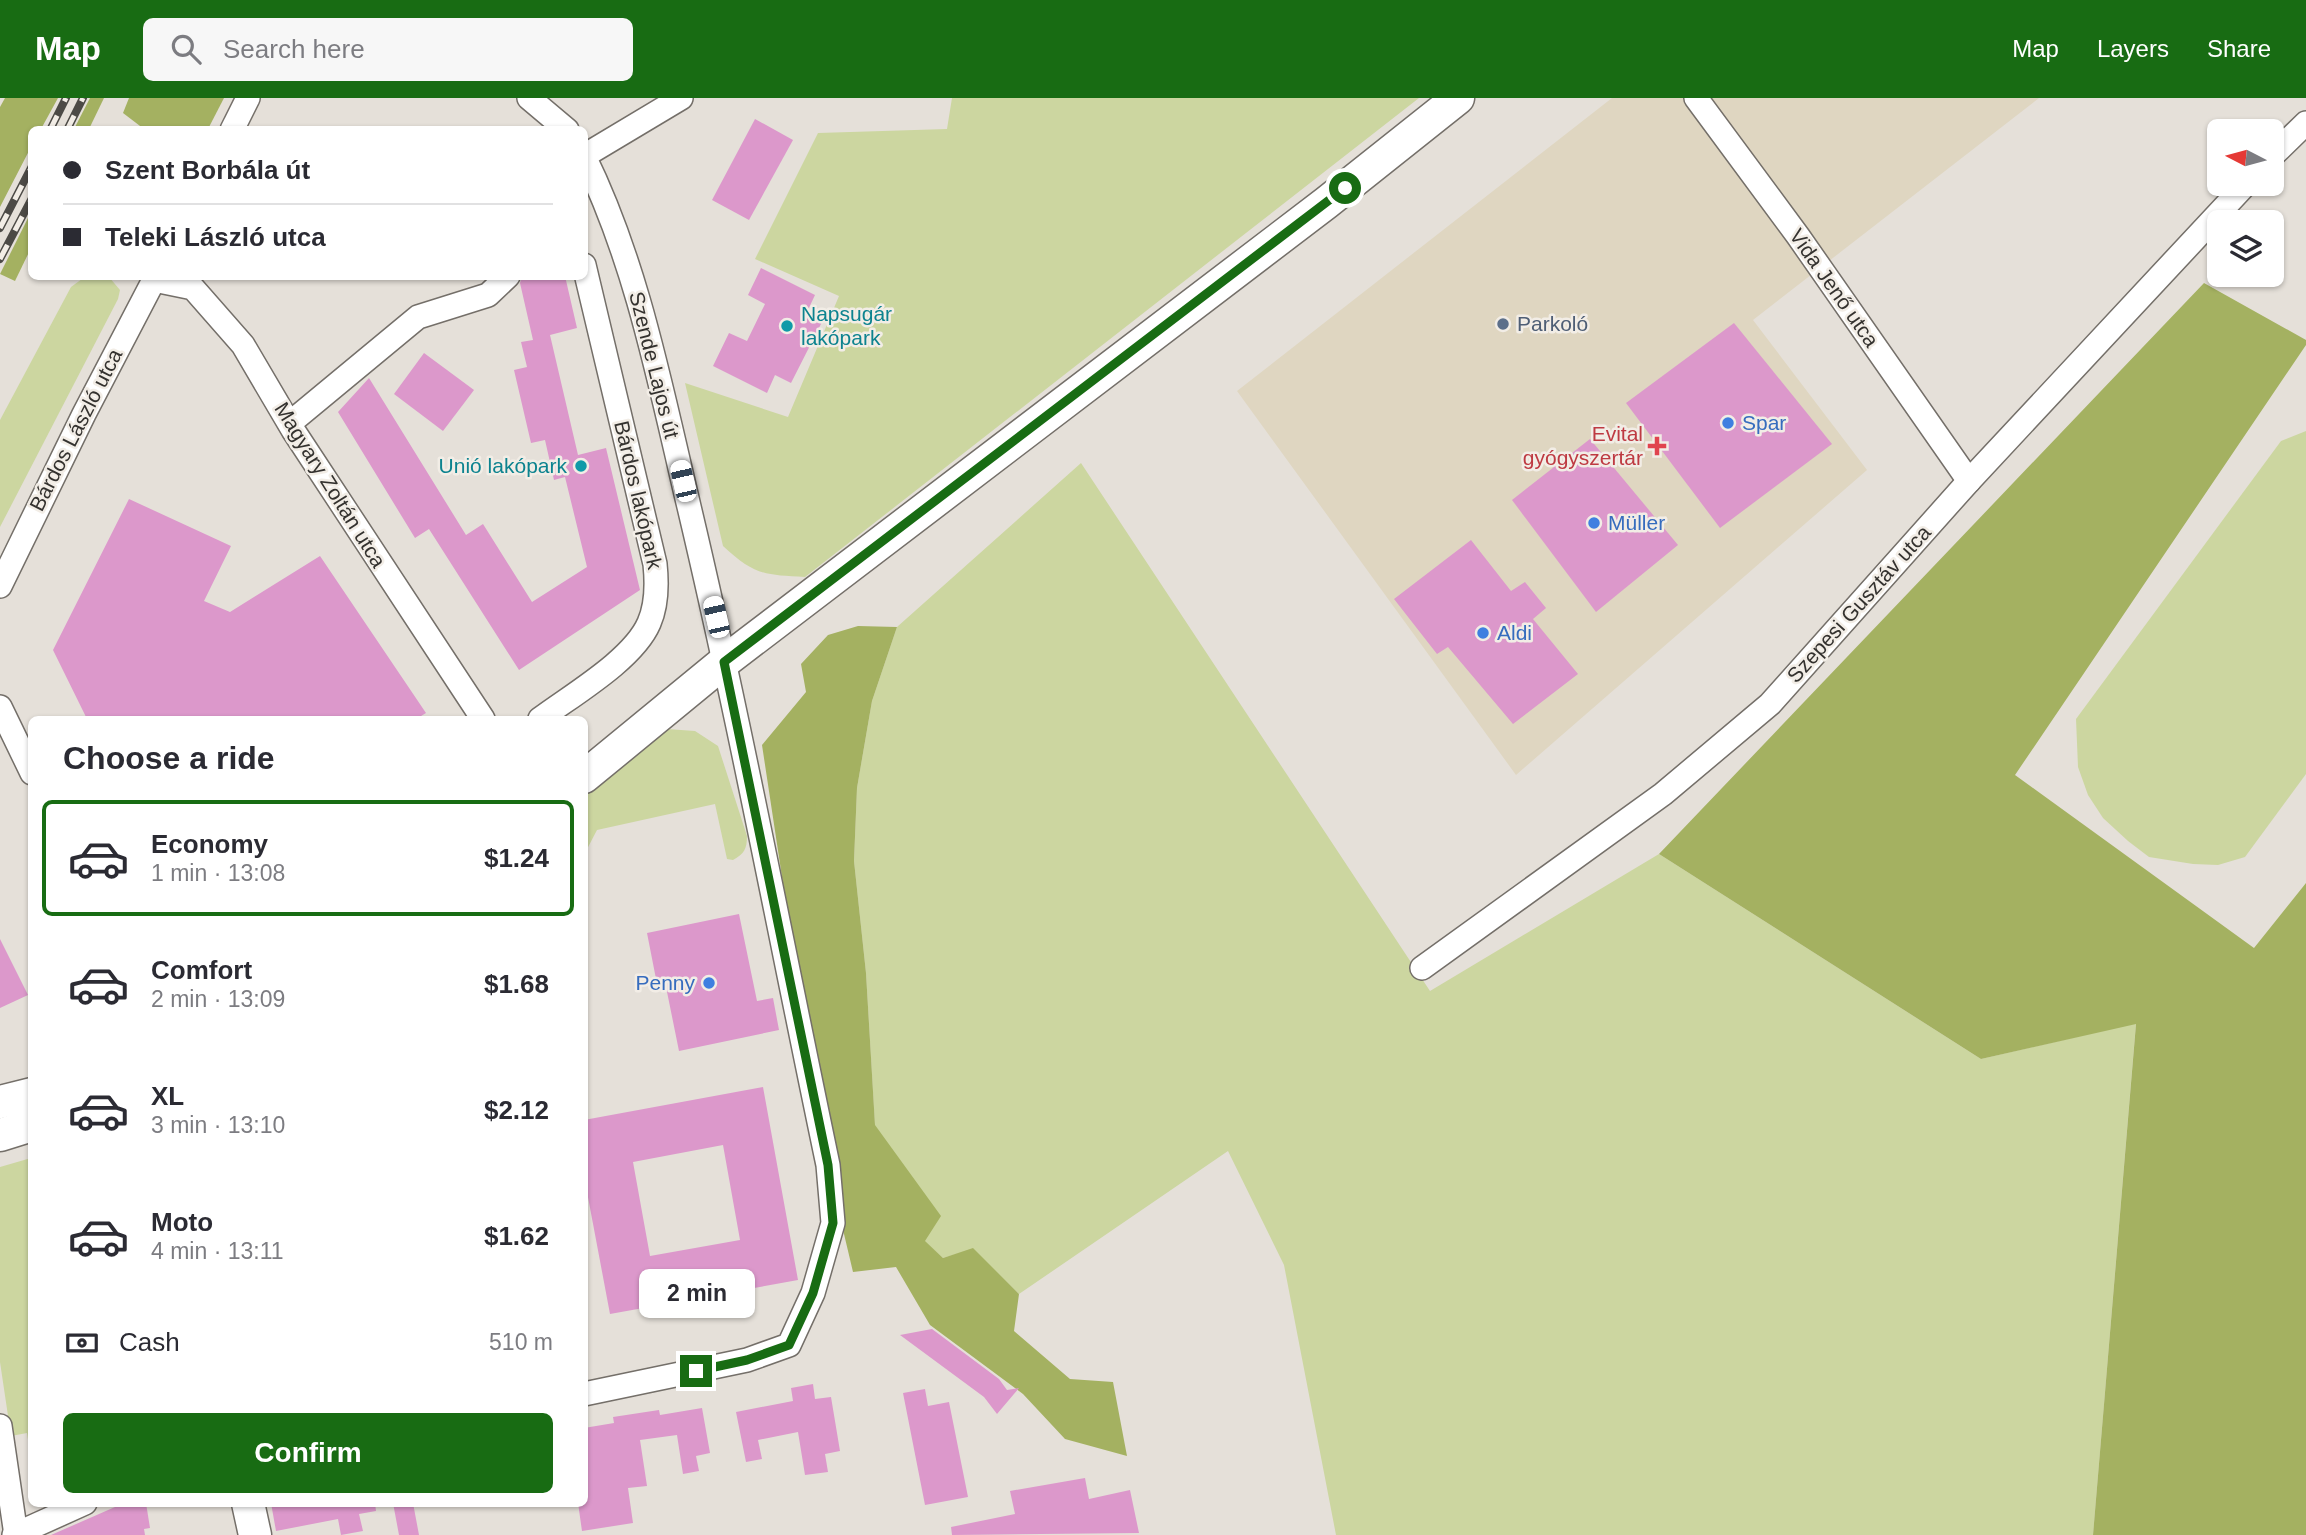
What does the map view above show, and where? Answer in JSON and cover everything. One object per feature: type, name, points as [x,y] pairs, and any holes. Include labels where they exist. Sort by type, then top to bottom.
[{"type":"street","points":[[234,126],[248,98]]},
{"type":"street","points":[[529,98],[562,126]]},
{"type":"street","points":[[588,154],[681,98]]},
{"type":"street","points":[[588,773],[724,662],[1326,203],[1458,98]]},
{"type":"street","name":"Vida Jenő utca","points":[[1696,98],[1798,236],[1969,481]]},
{"type":"street","points":[[2284,144],[2306,123]]},
{"type":"street","name":"Szende Lajos út","points":[[588,163],[614,227],[644,318],[724,662],[828,1165],[833,1223],[813,1293],[789,1345],[747,1360],[588,1393]]},
{"type":"street","name":"Szepesi Gusztáv utca","points":[[1422,968],[1663,794],[1770,704],[1969,481],[2235,196]]},
{"type":"street","name":"Bárdos László utca","points":[[0,586],[78,425],[154,280]]},
{"type":"street","name":"Magyary Zoltán utca","points":[[163,280],[193,288],[243,345],[290,423],[481,716]]},
{"type":"street","points":[[290,423],[418,317],[488,295],[504,280]]},
{"type":"street","name":"Bárdos lakópark","points":[[544,716],[629,651],[651,620],[657,585],[655,564],[588,280]]},
{"type":"street","points":[[0,708],[28,765]]},
{"type":"street","points":[[0,1135],[24,1102]]},
{"type":"street","points":[[0,1426],[15,1535],[76,1507]]},
{"type":"street","points":[[249,1507],[255,1535]]},
{"type":"shaded area","points":[[1612,98],[2039,98],[1753,320],[1867,470],[1516,775],[1237,391]]},
{"type":"green space","points":[[5,98],[58,98],[43,126],[28,126],[28,153],[0,207],[0,107]]},
{"type":"green space","points":[[90,98],[104,98],[90,126],[76,126]]},
{"type":"green space","points":[[129,98],[224,98],[210,126],[140,126],[123,113]]},
{"type":"green space","points":[[952,98],[1419,98],[805,577],[761,572],[743,563],[723,546],[685,383],[788,417],[839,296],[755,259],[818,133],[947,129]]},
{"type":"green space","points":[[28,218],[28,254],[15,281],[0,274]]},
{"type":"green space","points":[[81,280],[112,280],[120,290],[118,299],[0,527],[0,420],[71,287]]},
{"type":"green space","points":[[2204,283],[2306,340],[2306,345],[2015,775],[2254,948],[2306,883],[2306,1535],[2093,1535],[2136,1024],[1981,1059],[1659,854]]},
{"type":"green space","points":[[2306,431],[2306,774],[2245,857],[2218,865],[2149,857],[2103,818],[2088,795],[2078,767],[2076,719],[2281,441]]},
{"type":"green space","points":[[1081,463],[1430,991],[1659,854],[1981,1059],[2136,1023],[2093,1535],[1336,1535],[1284,1265],[1228,1151],[1019,1294],[973,1249],[943,1258],[924,1241],[875,1126],[866,973],[854,861],[857,788],[872,701],[897,627]]},
{"type":"green space","points":[[858,626],[897,627],[872,701],[857,788],[854,861],[866,973],[875,1125],[941,1216],[925,1241],[943,1258],[973,1248],[1019,1294],[1014,1331],[1070,1379],[1113,1382],[1127,1456],[1065,1439],[1023,1394],[930,1325],[896,1267],[853,1272],[822,1141],[762,745],[806,692],[801,664],[828,635]]},
{"type":"green space","points":[[667,729],[695,731],[718,746],[747,836],[744,851],[733,860],[727,859],[715,804],[597,830],[588,847],[588,792]]},
{"type":"green space","points":[[28,1159],[28,1440],[27,1433],[11,1436],[0,1362],[0,1167]]},
{"type":"building","points":[[755,119],[793,140],[749,220],[712,200]]},
{"type":"building","name":"Napsugár lakópark","points":[[761,268],[815,295],[807,312],[823,320],[791,383],[775,375],[767,393],[713,366],[729,333],[747,341],[765,304],[748,295]]},
{"type":"building","name":"Unió lakópark","points":[[521,280],[566,280],[577,328],[550,335],[578,455],[606,448],[640,590],[519,670],[429,529],[415,538],[338,412],[369,378],[466,535],[483,524],[532,602],[587,567],[565,477],[554,480],[545,440],[531,443],[514,370],[527,367],[521,342],[533,340]]},
{"type":"building","name":"Spar","points":[[1734,323],[1832,444],[1720,528],[1626,403]]},
{"type":"building","points":[[424,353],[474,390],[443,431],[394,394]]},
{"type":"building","name":"Müller","points":[[1590,439],[1678,545],[1596,612],[1512,500]]},
{"type":"building","points":[[129,499],[231,546],[204,601],[230,612],[320,556],[426,713],[421,716],[86,716],[53,650]]},
{"type":"building","name":"Aldi","points":[[1471,540],[1511,591],[1525,582],[1546,608],[1533,619],[1578,674],[1513,724],[1448,647],[1437,654],[1394,599]]},
{"type":"building","name":"Penny","points":[[739,914],[757,1001],[773,998],[779,1030],[679,1051],[665,982],[657,984],[647,933]]},
{"type":"building","points":[[0,939],[28,995],[0,1008]]},
{"type":"building","points":[[763,1087],[798,1280],[610,1314],[588,1197],[588,1119]],"holes":[[[723,1145],[740,1240],[650,1256],[633,1162]]]},
{"type":"building","points":[[932,1329],[999,1379],[1007,1390],[1019,1388],[997,1414],[984,1397],[900,1335]]},
{"type":"building","points":[[813,1384],[815,1399],[831,1397],[840,1451],[825,1454],[828,1472],[805,1475],[798,1432],[758,1440],[762,1459],[746,1462],[736,1412],[793,1401],[791,1388]]},
{"type":"building","points":[[925,1389],[928,1406],[949,1402],[968,1497],[925,1505],[903,1393]]},
{"type":"building","points":[[702,1408],[710,1453],[696,1456],[699,1471],[683,1474],[677,1435],[640,1440],[647,1486],[628,1488],[633,1523],[582,1531],[579,1507],[588,1507],[588,1427],[614,1423],[613,1417],[659,1410],[660,1415]]},
{"type":"building","points":[[1085,1478],[1089,1499],[1130,1490],[1139,1533],[952,1535],[951,1527],[1015,1514],[1010,1491]]},
{"type":"building","points":[[115,1507],[147,1507],[150,1528],[144,1529],[145,1535],[51,1535]]},
{"type":"building","points":[[272,1507],[376,1507],[376,1511],[359,1514],[363,1531],[341,1535],[338,1519],[276,1531]]},
{"type":"building","points":[[394,1507],[414,1507],[419,1535],[399,1535]]},
{"type":"railway","points":[[52,126],[66,98]]},
{"type":"railway","points":[[69,126],[83,98]]},
{"type":"railway","points":[[0,228],[28,174]]},
{"type":"railway","points":[[0,259],[28,206]]},
{"type":"place","name":"Parkoló","points":[[1503,324]]},
{"type":"place","name":"Napsugár lakópark","points":[[787,326]]},
{"type":"place","name":"Spar","points":[[1728,423]]},
{"type":"place","name":"Evital gyógyszertár","points":[[1657,446]]},
{"type":"place","name":"Unió lakópark","points":[[581,466]]},
{"type":"place","name":"Müller","points":[[1594,523]]},
{"type":"place","name":"Aldi","points":[[1483,633]]},
{"type":"place","name":"Penny","points":[[709,983]]},
{"type":"route","points":[[696,1371],[747,1360],[789,1345],[813,1293],[833,1223],[828,1165],[724,662],[1345,188]]}]
